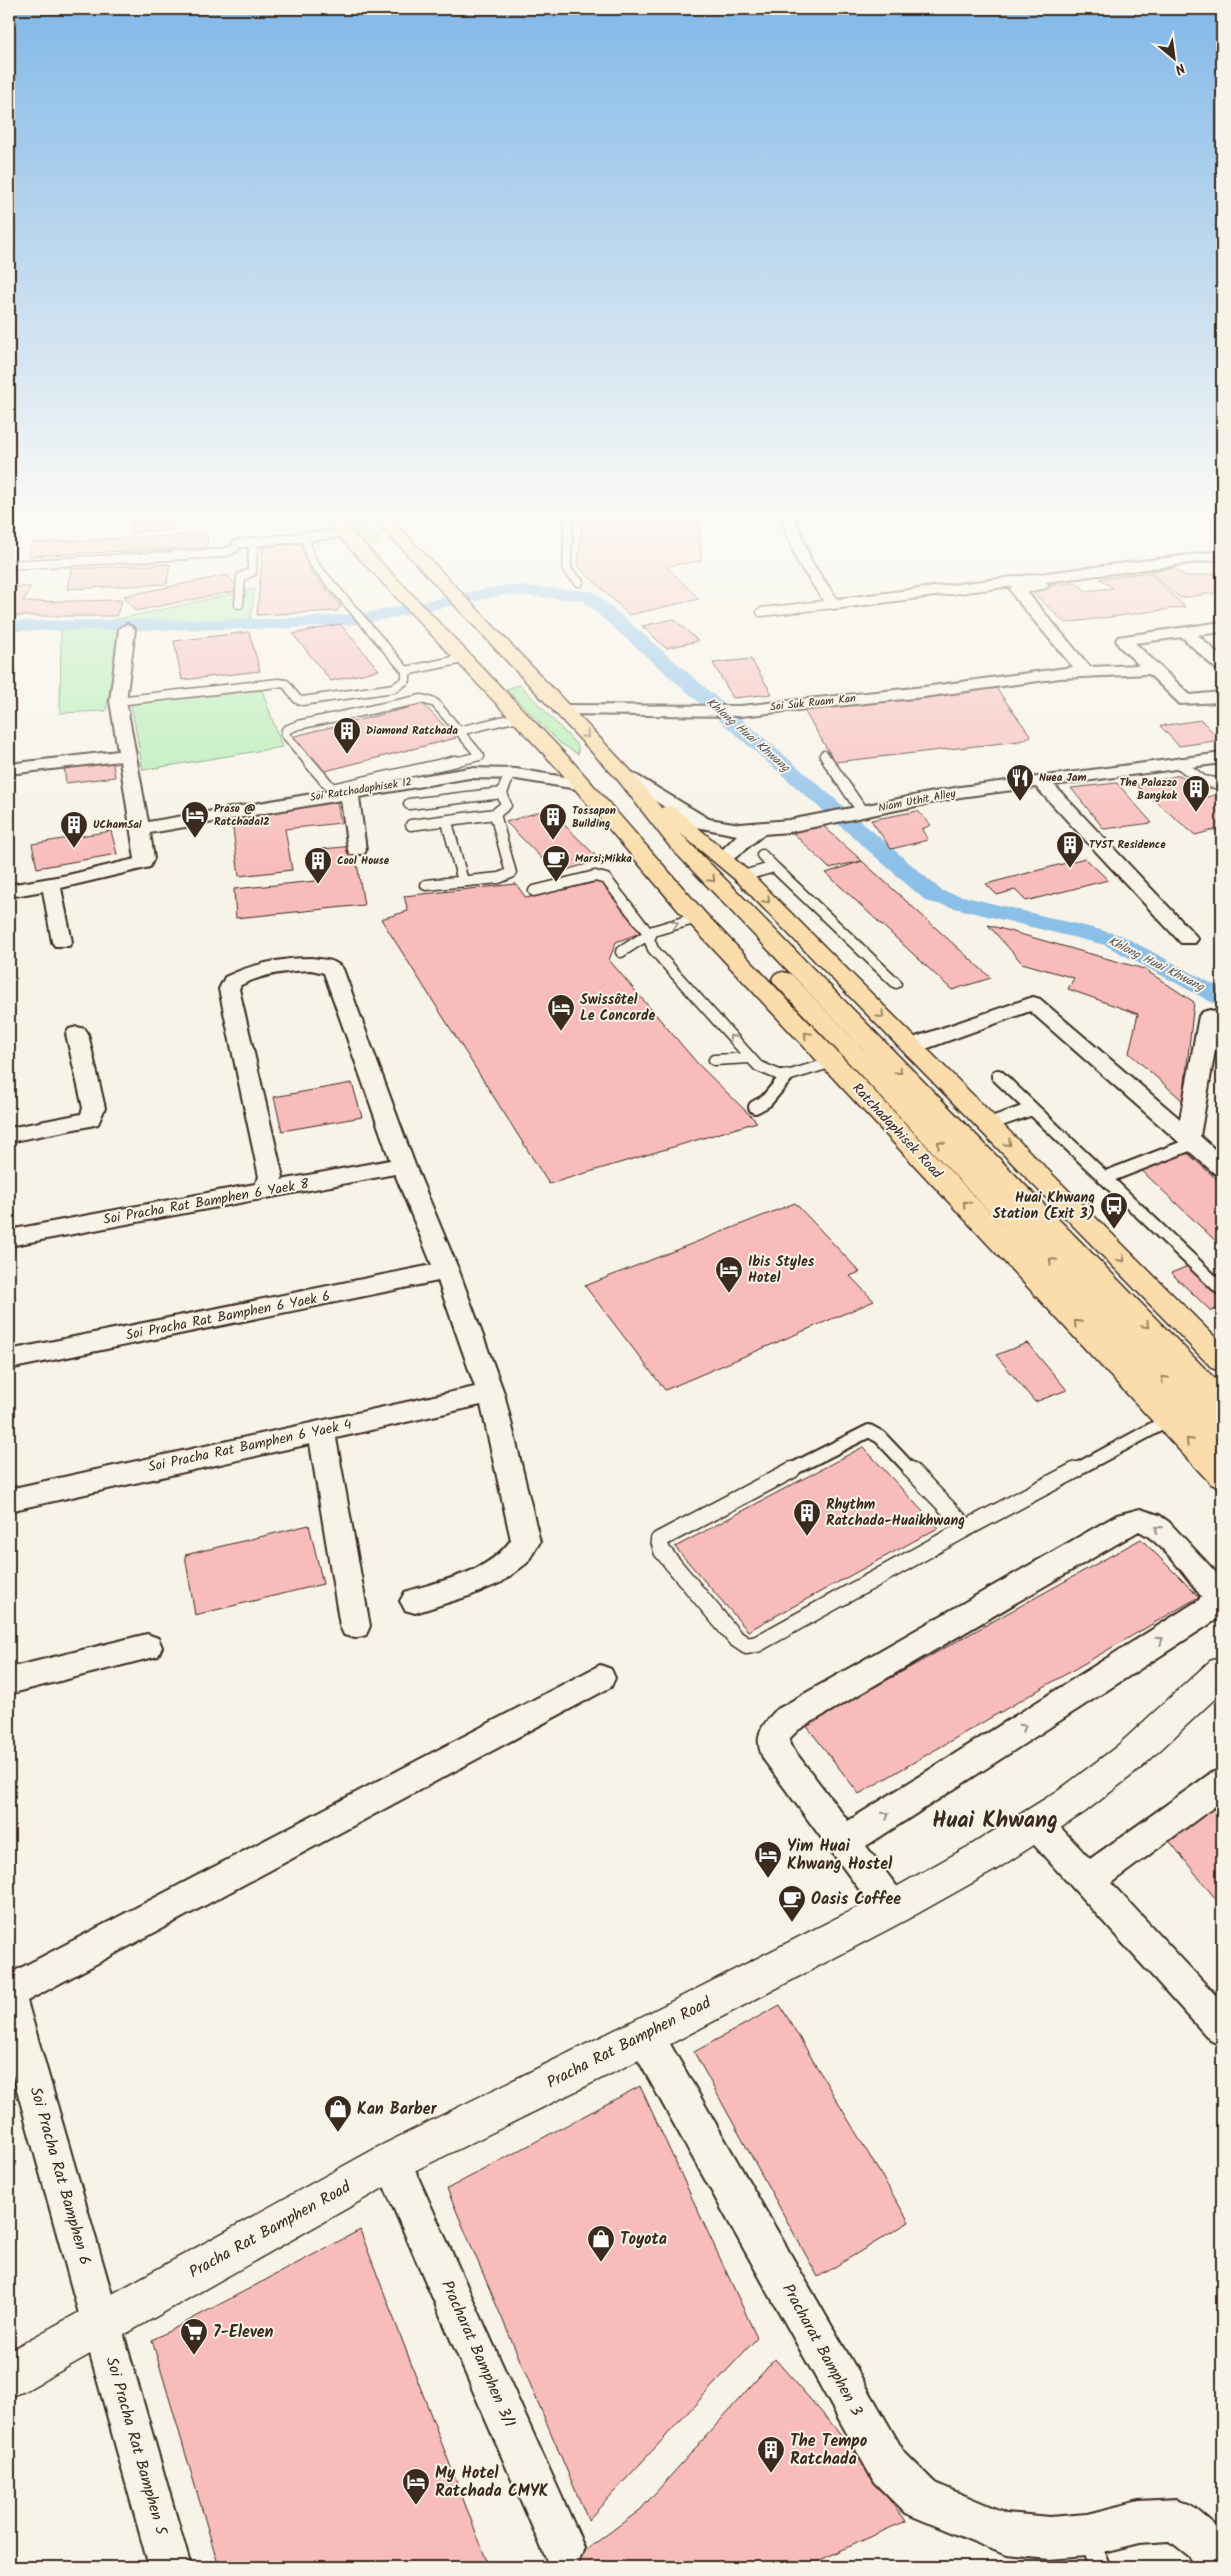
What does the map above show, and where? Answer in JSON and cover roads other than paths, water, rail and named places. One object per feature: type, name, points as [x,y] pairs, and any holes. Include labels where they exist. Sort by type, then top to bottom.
[{"type":"main road","name":"Ratchadaphisek Road","points":[[436,630],[580,783],[697,918],[1169,1420],[1219,1462]]},
{"type":"main road","points":[[487,630],[625,776],[678,844],[1222,1404]]},
{"type":"main road","points":[[625,776],[743,876],[1222,1361]]},
{"type":"main road","name":"Ratchadaphisek Road","points":[[580,783],[659,849],[1219,1462]]},
{"type":"main road","name":"Pracha Rat Bamphen Road","points":[[9,2375],[392,2161],[645,2036],[894,1908],[1037,1825],[1128,1758],[1221,1676]]},
{"type":"street","points":[[9,891],[51,884],[142,863],[145,858],[118,701],[127,630]]},
{"type":"street","points":[[1050,630],[1086,672]]},
{"type":"street","points":[[1199,630],[1124,640],[1186,700],[1222,698]]},
{"type":"street","points":[[1186,632],[1222,666]]},
{"type":"street","name":"Soi Suk Ruam Kan","points":[[562,710],[740,711],[1086,672],[1152,669]]},
{"type":"street","points":[[9,769],[126,755]]},
{"type":"street","name":"Niam Uthit Alley","points":[[625,776],[703,823],[733,829],[758,829],[812,821],[960,792],[1179,762],[1222,758]]},
{"type":"street","name":"Soi Ratchadaphisek 12","points":[[140,829],[349,791],[469,772],[510,773],[580,783]]},
{"type":"street","points":[[1040,781],[1188,939]]},
{"type":"street","points":[[349,791],[357,850]]},
{"type":"street","points":[[723,858],[741,841],[758,829]]},
{"type":"street","points":[[51,884],[62,942]]},
{"type":"street","points":[[263,1192],[270,1177],[230,989],[232,981],[242,975],[311,962],[324,964],[333,969],[403,1165],[447,1272],[491,1393],[526,1542],[518,1556],[498,1572],[415,1601]]},
{"type":"street","points":[[912,1046],[1033,1003],[1222,1168]]},
{"type":"street","points":[[1191,1140],[1210,1016]]},
{"type":"street","points":[[9,1135],[90,1118],[94,1108],[77,1034]]},
{"type":"street","name":"Soi Pracha Rat Bamphen 6 Yaek 8","points":[[9,1238],[403,1165]]},
{"type":"street","name":"Soi Pracha Rat Bamphen 6 Yaek 6","points":[[9,1360],[447,1272]]},
{"type":"street","name":"Soi Pracha Rat Bamphen 6 Yaek 4","points":[[9,1500],[491,1393]]},
{"type":"street","points":[[321,1431],[355,1626]]},
{"type":"street","points":[[845,1841],[1210,1609],[1217,1595],[1207,1581],[1156,1526],[1142,1520],[1127,1523],[786,1720],[773,1735],[775,1750],[894,1908]]},
{"type":"street","points":[[9,1681],[147,1647]]},
{"type":"street","points":[[10,2006],[600,1678]]},
{"type":"street","points":[[1088,1880],[1222,1782]]},
{"type":"street","points":[[1037,1825],[1222,2028]]},
{"type":"street","name":"Soi Pracha Rat Bamphen 6","points":[[10,2006],[102,2324]]},
{"type":"street","name":"Pracharat Bamphen 3","points":[[645,2036],[889,2467],[920,2498],[1006,2534],[1049,2538],[1094,2551],[1139,2522],[1176,2520],[1204,2540],[1222,2567]]},
{"type":"street","name":"Pracharat Bamphen 3/1","points":[[392,2161],[564,2548]]},
{"type":"street","name":"Soi Pracha Rat Bamphen 5","points":[[102,2324],[170,2567]]},
{"type":"lane","points":[[118,701],[278,683],[286,684],[297,699],[302,701],[394,688],[406,680],[406,671],[371,630]]},
{"type":"lane","points":[[406,671],[463,659]]},
{"type":"lane","points":[[422,699],[435,703],[459,731],[480,756],[332,789],[285,734],[286,730],[298,725],[422,699]]},
{"type":"lane","points":[[459,731],[518,717]]},
{"type":"lane","points":[[824,755],[856,812]]},
{"type":"lane","points":[[1179,762],[1199,780],[1210,784],[1222,784]]},
{"type":"lane","points":[[411,825],[447,822],[495,814],[506,805],[502,793],[510,773]]},
{"type":"lane","points":[[409,804],[502,793]]},
{"type":"lane","points":[[426,885],[499,878],[511,873],[495,814]]},
{"type":"lane","points":[[447,822],[463,881]]},
{"type":"lane","points":[[762,854],[896,983]]},
{"type":"lane","points":[[743,876],[774,867]]},
{"type":"lane","points":[[534,891],[595,876],[606,879],[650,934],[653,949],[750,1058],[758,1066],[784,1077]]},
{"type":"lane","points":[[620,952],[627,946],[658,929],[697,918]]},
{"type":"lane","points":[[714,1060],[750,1058]]},
{"type":"lane","points":[[755,1108],[766,1101],[784,1077],[833,1062]]},
{"type":"lane","points":[[997,1075],[1222,1290]]},
{"type":"lane","points":[[989,1124],[1032,1109]]},
{"type":"lane","points":[[1104,1178],[1191,1140]]},
{"type":"lane","points":[[967,1528],[880,1437],[869,1431],[859,1434],[658,1540],[662,1551],[735,1638],[747,1646],[757,1644],[967,1528],[1169,1420]]},
{"type":"waterway","name":"Khlong Huai Khwang","points":[[628,630],[934,896],[1113,940],[1222,998]]},
{"type":"place","name":"Diamond Ratchada","points":[[347,755]]},
{"type":"place","name":"Nuea Jam","points":[[1020,802]]},
{"type":"place","name":"The Palazzo Bangkok","points":[[1196,813]]},
{"type":"place","name":"Praso @ Ratchada12","points":[[195,839]]},
{"type":"place","name":"Tossapon Building","points":[[553,841]]},
{"type":"place","name":"UChamSai","points":[[74,849]]},
{"type":"place","name":"TYST Residence","points":[[1070,869]]},
{"type":"place","name":"Marsi;Mikka","points":[[556,883]]},
{"type":"place","name":"Cool House","points":[[318,885]]},
{"type":"place","name":"Swissôtel Le Concorde","points":[[561,1032]]},
{"type":"place","name":"Huai Khwang Station (Exit 3)","points":[[1114,1230]]},
{"type":"place","name":"Ibis Styles Hotel","points":[[729,1294]]},
{"type":"place","name":"Rhythm Ratchada-Huaikhwang","points":[[807,1537]]},
{"type":"place","name":"Yim Huai Khwang Hostel","points":[[768,1879]]},
{"type":"place","name":"Oasis Coffee","points":[[792,1923]]},
{"type":"place","name":"Kan Barber","points":[[338,2133]]},
{"type":"place","name":"Toyota","points":[[601,2263]]},
{"type":"place","name":"7-Eleven","points":[[194,2356]]},
{"type":"place","name":"The Tempo Ratchada","points":[[771,2474]]},
{"type":"place","name":"My Hotel Ratchada CMYK","points":[[416,2506]]},
{"type":"district","name":"Huai Khwang","points":[[995,1821]]}]
